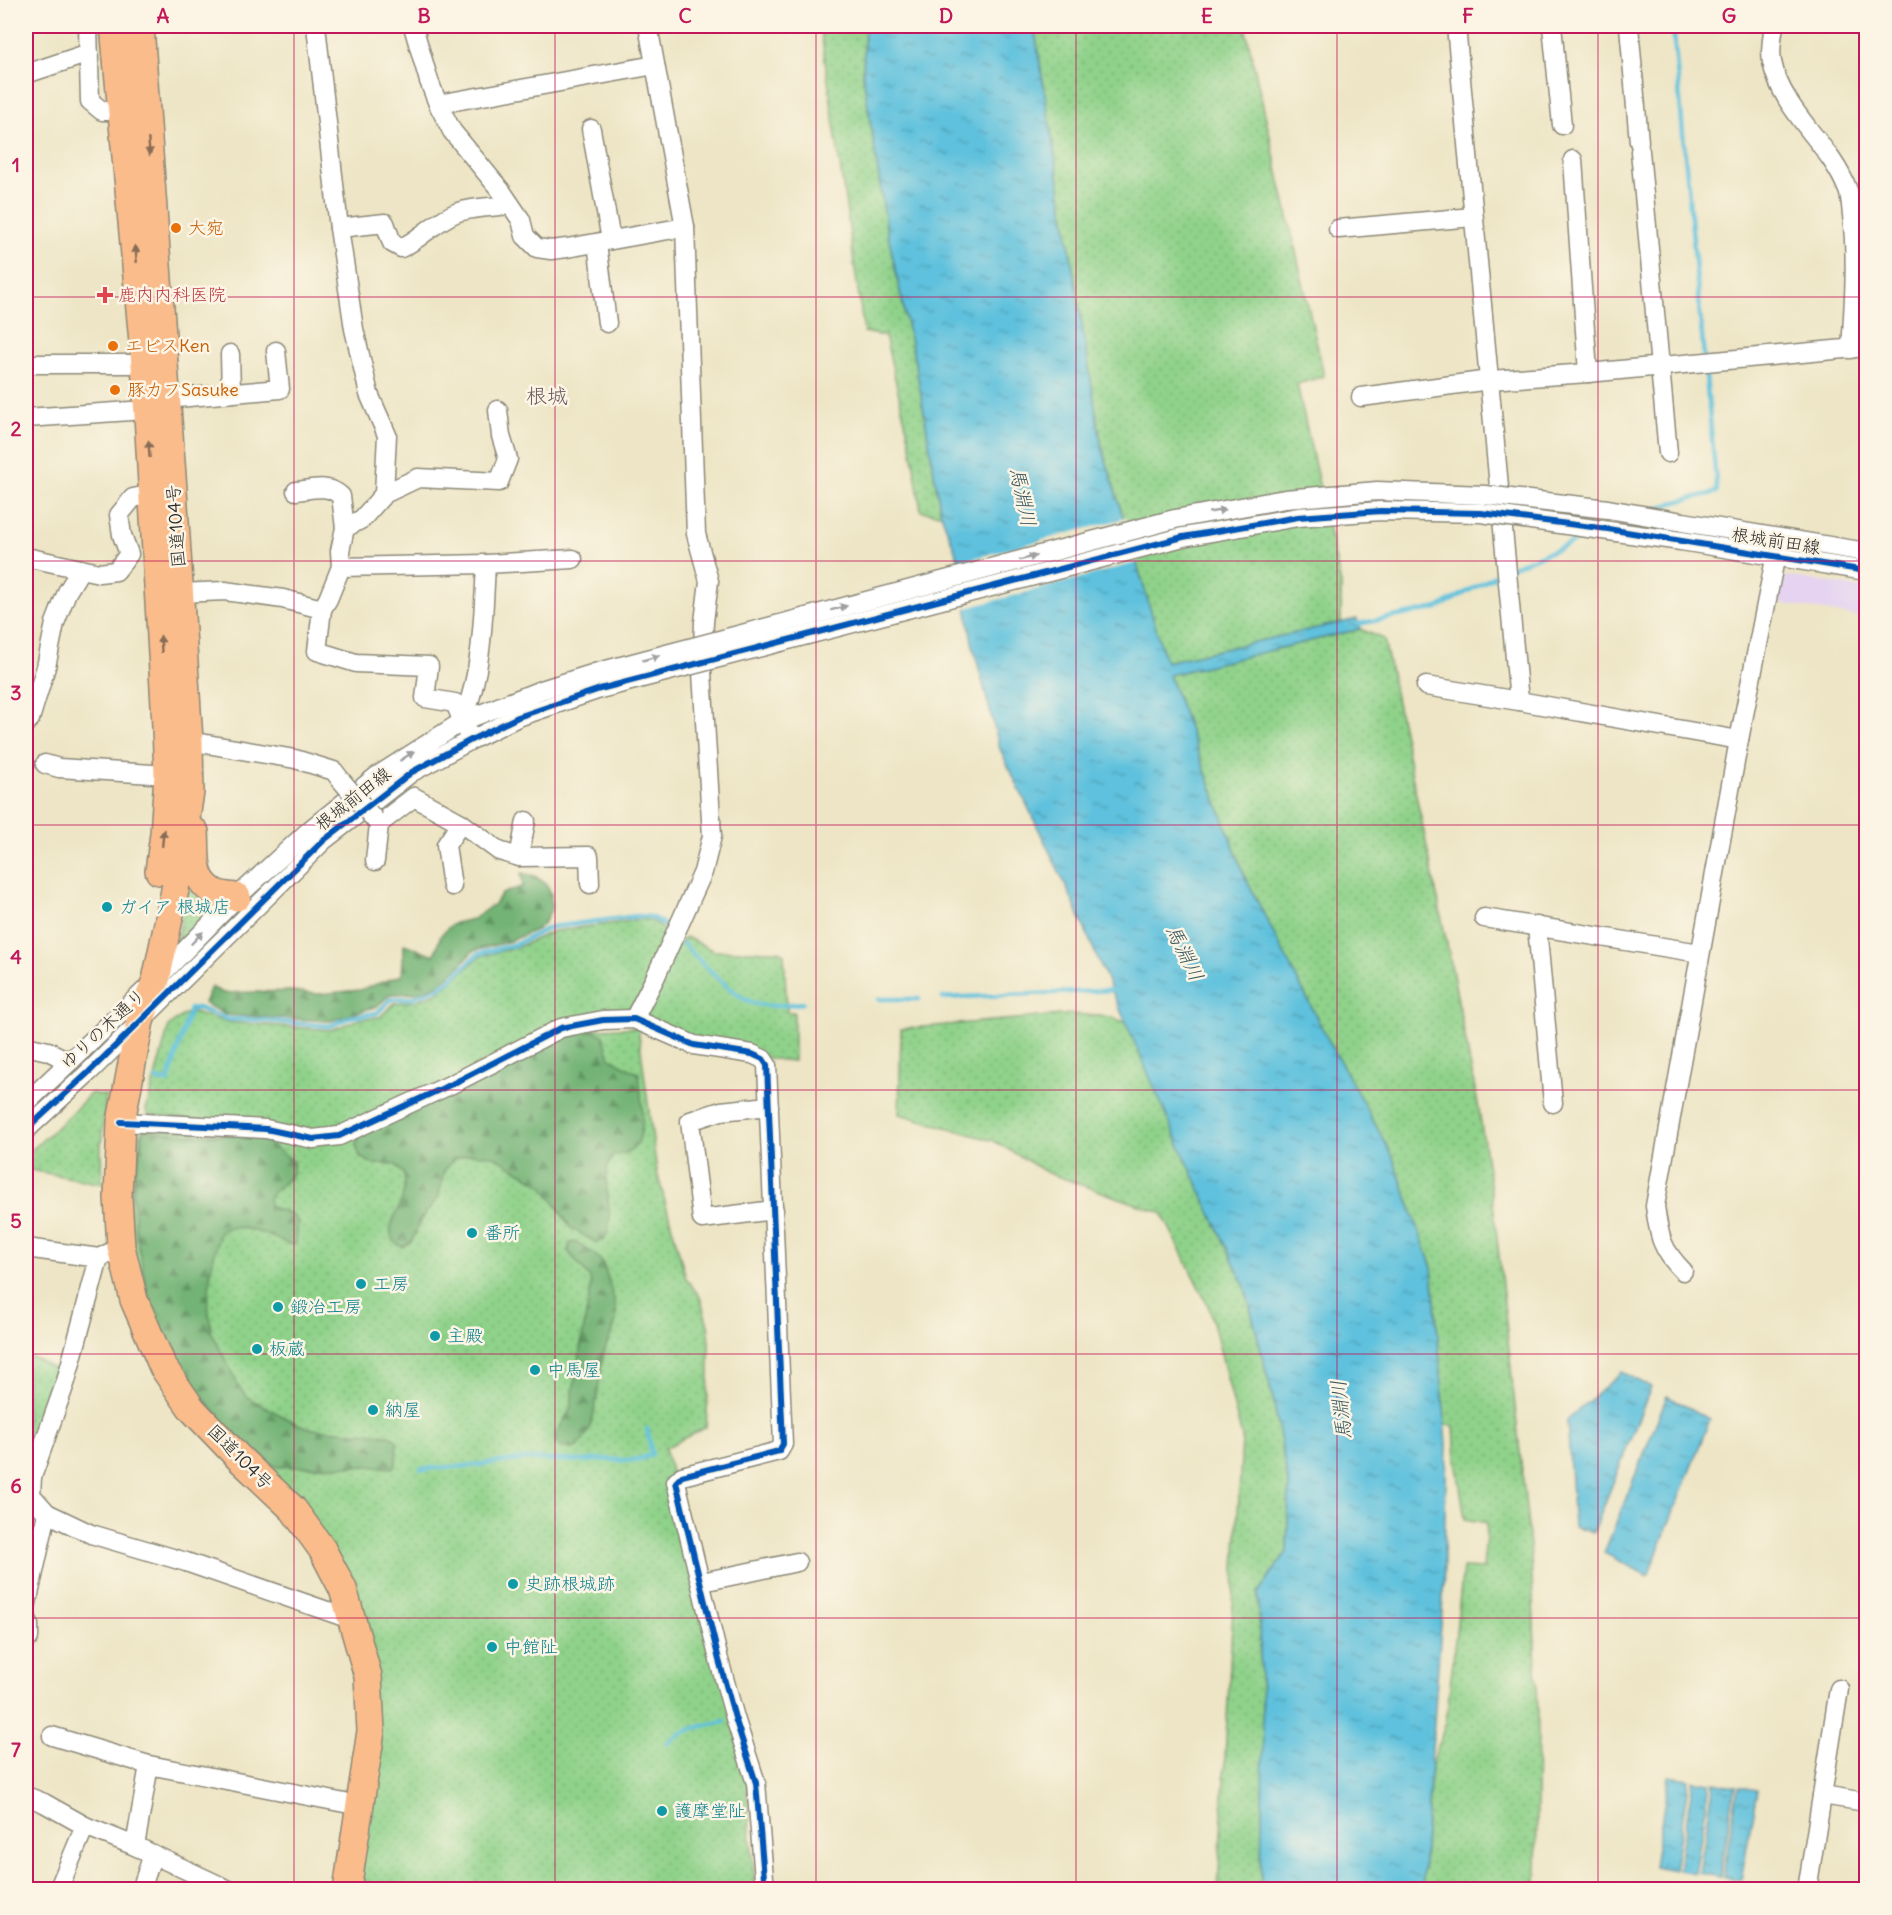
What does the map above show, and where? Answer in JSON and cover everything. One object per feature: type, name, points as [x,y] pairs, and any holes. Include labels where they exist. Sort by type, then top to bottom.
[{"type":"highway","name":"国道104号","points":[[114,26],[134,111],[163,492],[168,776],[159,878],[140,967],[145,999]]},
{"type":"highway","name":"国道104号","points":[[140,26],[134,111],[145,364],[156,405]]},
{"type":"highway","name":"国道104号","points":[[163,492],[180,593],[190,792],[175,890],[145,999],[121,1122],[118,1197],[110,1252],[163,1367],[192,1409],[299,1517],[322,1549],[343,1589],[368,1676],[371,1731],[347,1890]]},
{"type":"highway","points":[[190,792],[196,841],[196,863],[200,878],[214,893],[237,897]]},
{"type":"street","points":[[88,26],[90,101],[102,111],[134,111]]},
{"type":"street","points":[[316,26],[339,228],[354,330],[369,394],[387,435],[384,494]]},
{"type":"street","points":[[413,26],[429,81],[452,131],[491,177],[520,220],[525,236],[537,248],[551,250],[685,227]]},
{"type":"street","points":[[634,1019],[703,872],[712,836],[702,672],[704,622],[709,581],[696,534],[685,227],[648,26]]},
{"type":"street","points":[[1456,26],[1520,701]]},
{"type":"street","points":[[1552,26],[1563,125]]},
{"type":"street","points":[[1629,26],[1668,453]]},
{"type":"street","points":[[1361,397],[1490,380],[1858,348],[1855,240],[1849,191],[1837,166],[1788,100],[1778,81],[1772,61],[1774,26]]},
{"type":"street","points":[[26,74],[89,53]]},
{"type":"street","points":[[438,104],[655,65]]},
{"type":"street","points":[[591,129],[604,242],[607,323]]},
{"type":"street","points":[[1573,160],[1588,373]]},
{"type":"street","points":[[339,228],[385,224],[392,243],[401,248],[416,241],[438,223],[458,213],[510,205]]},
{"type":"street","points":[[1338,229],[1473,218]]},
{"type":"street","points":[[26,418],[156,405],[231,393],[280,389],[276,351]]},
{"type":"street","points":[[230,354],[231,393]]},
{"type":"street","points":[[26,364],[145,364]]},
{"type":"street","points":[[345,528],[362,519],[384,494],[418,478],[499,482],[508,459],[501,436],[498,410]]},
{"type":"street","points":[[296,491],[334,489],[341,496],[345,528],[340,550],[341,567],[322,609],[317,651],[356,663],[429,666],[425,698],[455,704],[471,740]]},
{"type":"street","name":"根城前田線","points":[[145,999],[323,841],[412,772],[518,717],[597,681],[1175,519],[1285,499],[1377,491],[1485,495],[1608,509],[1683,522],[1866,571]]},
{"type":"street","points":[[26,557],[99,573],[116,571],[129,554],[122,535],[119,515],[133,498],[163,492]]},
{"type":"street","name":"根城前田線","points":[[145,999],[237,897],[311,829],[377,776],[463,721],[540,690],[597,681],[1183,537],[1298,517],[1381,511],[1481,513],[1681,541],[1866,552]]},
{"type":"street","points":[[1683,1271],[1669,1257],[1659,1234],[1655,1206],[1739,740],[1777,547]]},
{"type":"street","points":[[341,567],[486,564],[573,559]]},
{"type":"street","points":[[463,721],[473,694],[483,640],[486,564]]},
{"type":"street","points":[[26,723],[30,719],[46,668],[55,623],[67,592],[81,569]]},
{"type":"street","points":[[180,593],[225,591],[283,599],[322,609]]},
{"type":"street","points":[[1426,686],[1739,740]]},
{"type":"street","points":[[189,741],[295,759],[334,771],[377,822],[375,861]]},
{"type":"street","points":[[45,764],[59,768],[168,776]]},
{"type":"street","points":[[377,822],[414,797],[461,823],[499,851],[519,857],[589,856],[590,884]]},
{"type":"street","points":[[519,857],[526,821]]},
{"type":"street","points":[[452,886],[446,844],[461,823]]},
{"type":"street","points":[[1484,918],[1700,953]]},
{"type":"street","points":[[1537,926],[1553,1103]]},
{"type":"street","name":"ゆりの木通り","points":[[26,1103],[68,1061],[145,999]]},
{"type":"street","name":"ゆりの木通り","points":[[26,1130],[145,999]]},
{"type":"street","points":[[121,1122],[266,1129],[313,1139],[339,1136],[452,1084],[561,1028],[603,1020],[634,1019],[694,1045],[752,1054],[763,1059],[767,1065],[783,1444],[780,1451],[682,1476],[676,1482],[719,1660],[756,1783],[765,1890]]},
{"type":"street","points":[[26,1046],[68,1061]]},
{"type":"street","points":[[769,1106],[721,1111],[690,1121],[702,1219],[774,1210]]},
{"type":"street","points":[[26,1248],[110,1252],[32,1477],[28,1497],[47,1514],[91,1534],[186,1562],[353,1620]]},
{"type":"street","points":[[26,1608],[47,1514]]},
{"type":"street","points":[[702,1582],[797,1562]]},
{"type":"street","points":[[26,1615],[29,1638]]},
{"type":"street","points":[[1807,1890],[1839,1689]]},
{"type":"street","points":[[52,1736],[149,1765],[360,1806]]},
{"type":"street","points":[[135,1846],[149,1765]]},
{"type":"street","points":[[1822,1795],[1866,1802]]},
{"type":"street","points":[[26,1796],[44,1803],[85,1826],[153,1854],[225,1889]]},
{"type":"street","points":[[58,1890],[85,1826]]},
{"type":"street","points":[[141,1890],[153,1854]]},
{"type":"shaded area","points":[[1788,576],[1866,589],[1866,618],[1778,603],[1782,580]]},
{"type":"green space","points":[[820,26],[865,26],[863,74],[887,230],[917,371],[941,514],[921,511],[911,447],[885,336],[864,332]]},
{"type":"green space","points":[[1034,26],[1245,26],[1324,376],[1297,384],[1341,584],[1341,623],[1166,662],[1101,443]]},
{"type":"green space","points":[[1360,629],[1384,639],[1449,954],[1479,1110],[1494,1210],[1531,1555],[1538,1712],[1536,1889],[1422,1889],[1431,1768],[1446,1722],[1463,1568],[1483,1569],[1487,1523],[1465,1519],[1456,1460],[1454,1426],[1445,1424],[1432,1268],[1392,1155],[1326,1036],[1245,877],[1169,675]]},
{"type":"green space","points":[[521,873],[535,876],[546,884],[551,894],[551,909],[546,920],[538,929],[510,941],[473,951],[438,985],[416,993],[391,994],[377,1006],[331,1021],[225,1015],[204,1003],[211,987],[223,993],[292,991],[318,994],[360,990],[402,975],[404,944],[434,955],[441,935],[449,927],[455,923],[473,919],[494,904],[502,894],[523,886]]},
{"type":"green space","points":[[190,880],[192,892],[212,907],[176,944]]},
{"type":"green space","points":[[646,919],[656,923],[667,933],[647,985],[628,1011],[320,1134],[148,1115],[146,1110],[169,1026],[185,1014],[194,1012],[227,1022],[331,1030],[360,1019],[380,1017],[395,1003],[415,1001],[437,993],[481,956],[518,947],[554,931]]},
{"type":"green space","points":[[686,937],[714,951],[779,951],[784,954],[787,1012],[794,1012],[794,1061],[738,1052],[649,1021],[647,1015],[677,946]]},
{"type":"green space","points":[[1073,1014],[1111,1017],[1127,1023],[1178,1142],[1245,1287],[1273,1398],[1289,1487],[1287,1552],[1258,1593],[1263,1733],[1261,1889],[1218,1889],[1242,1438],[1210,1310],[1162,1213],[1048,1173],[994,1141],[899,1114],[901,1029]]},
{"type":"green space","points":[[638,1027],[657,1172],[686,1278],[700,1297],[709,1329],[706,1427],[665,1448],[750,1775],[747,1792],[755,1889],[358,1889],[358,1603],[247,1450],[196,1398],[157,1331],[136,1261],[130,1216],[131,1190],[142,1127],[319,1142],[563,1031]]},
{"type":"green space","points":[[593,1031],[603,1035],[610,1058],[639,1074],[642,1112],[639,1140],[630,1150],[613,1156],[607,1167],[609,1224],[603,1241],[595,1242],[571,1228],[544,1187],[537,1182],[494,1156],[470,1154],[454,1159],[444,1171],[439,1196],[422,1219],[411,1242],[402,1247],[395,1242],[391,1236],[391,1230],[404,1193],[404,1175],[395,1164],[373,1164],[360,1157],[356,1144],[360,1136],[559,1037]]},
{"type":"green space","points":[[91,1093],[106,1096],[101,1147],[102,1184],[31,1170],[26,1164],[26,1155]]},
{"type":"green space","points":[[145,1130],[189,1135],[241,1135],[263,1139],[293,1161],[291,1175],[272,1194],[269,1206],[291,1214],[298,1222],[296,1243],[291,1245],[265,1234],[245,1229],[235,1228],[220,1232],[211,1268],[208,1303],[211,1331],[239,1387],[247,1397],[295,1423],[312,1429],[389,1435],[397,1441],[396,1465],[393,1468],[277,1467],[268,1463],[224,1425],[181,1369],[160,1329],[148,1297],[135,1227],[133,1190]]},
{"type":"green space","points":[[575,1242],[601,1261],[610,1284],[617,1315],[605,1349],[593,1418],[582,1442],[570,1449],[557,1444],[555,1436],[570,1410],[591,1286],[590,1278],[568,1251],[570,1243]]},
{"type":"green space","points":[[26,1356],[35,1358],[58,1371],[26,1467]]},
{"type":"water","name":"馬淵川","points":[[865,26],[1034,26],[1101,443],[1166,662],[1357,619],[1360,629],[1169,675],[1245,877],[1326,1036],[1392,1155],[1432,1268],[1447,1443],[1443,1597],[1422,1889],[1261,1889],[1263,1733],[1258,1593],[1287,1552],[1289,1487],[1273,1398],[1245,1287],[1178,1142],[1066,886],[1000,749],[972,642],[958,558],[941,514],[917,371],[887,230],[863,74]]},
{"type":"water","points":[[1622,1372],[1651,1387],[1593,1533],[1574,1527],[1567,1420]]},
{"type":"water","points":[[1667,1396],[1710,1419],[1648,1576],[1604,1553]]},
{"type":"water","points":[[1669,1776],[1689,1779],[1674,1870],[1654,1866]]},
{"type":"water","points":[[1693,1780],[1710,1783],[1695,1873],[1678,1870]]},
{"type":"water","points":[[1714,1783],[1735,1786],[1720,1877],[1699,1873]]},
{"type":"water","points":[[1738,1787],[1757,1790],[1741,1880],[1723,1877]]},
{"type":"pier","points":[[1126,518],[1139,562],[963,609],[956,563]]},
{"type":"waterway","points":[[1673,26],[1704,357]]},
{"type":"waterway","points":[[1654,510],[1717,492],[1705,366]]},
{"type":"waterway","points":[[1510,568],[1591,535]]},
{"type":"waterway","points":[[1358,624],[1438,608],[1502,572]]},
{"type":"waterway","points":[[156,1079],[168,1082],[190,1009],[198,1008],[227,1019],[330,1026],[350,1017],[377,1013],[391,999],[412,998],[439,988],[478,954],[516,944],[551,927],[638,916],[651,917],[668,927]]},
{"type":"waterway","points":[[683,944],[725,984],[751,1002],[770,1006],[803,1003]]},
{"type":"waterway","points":[[943,998],[1117,990]]},
{"type":"waterway","points":[[879,999],[919,999]]},
{"type":"waterway","points":[[421,1469],[527,1459],[636,1460],[652,1454],[647,1429]]},
{"type":"waterway","points":[[667,1744],[685,1731],[725,1721]]},
{"type":"cycle path","points":[[26,1130],[89,1072],[323,841],[412,772],[518,717],[600,689],[1183,537],[1298,517],[1381,511],[1481,513],[1608,529],[1866,571]]},
{"type":"cycle path","points":[[121,1122],[266,1129],[313,1139],[339,1136],[452,1084],[561,1028],[603,1020],[634,1019],[694,1045],[752,1054],[763,1059],[767,1065],[783,1444],[779,1451],[682,1476],[676,1482],[719,1660],[756,1783],[765,1890]]},
{"type":"place","name":"大宛","points":[[176,228]]},
{"type":"place","name":"鹿内内科医院","points":[[105,295]]},
{"type":"place","name":"エビスKen","points":[[113,346]]},
{"type":"place","name":"豚カフSasuke","points":[[115,390]]},
{"type":"place","name":"ガイア 根城店","points":[[107,907]]},
{"type":"place","name":"番所","points":[[472,1233]]},
{"type":"place","name":"工房","points":[[361,1284]]},
{"type":"place","name":"鍛冶工房","points":[[278,1307]]},
{"type":"place","name":"主殿","points":[[435,1336]]},
{"type":"place","name":"板蔵","points":[[257,1349]]},
{"type":"place","name":"中馬屋","points":[[535,1370]]},
{"type":"place","name":"納屋","points":[[373,1410]]},
{"type":"place","name":"史跡根城跡","points":[[513,1584]]},
{"type":"place","name":"中館阯","points":[[492,1647]]},
{"type":"place","name":"護摩堂阯","points":[[662,1811]]},
{"type":"district","name":"根城","points":[[547,396]]}]
